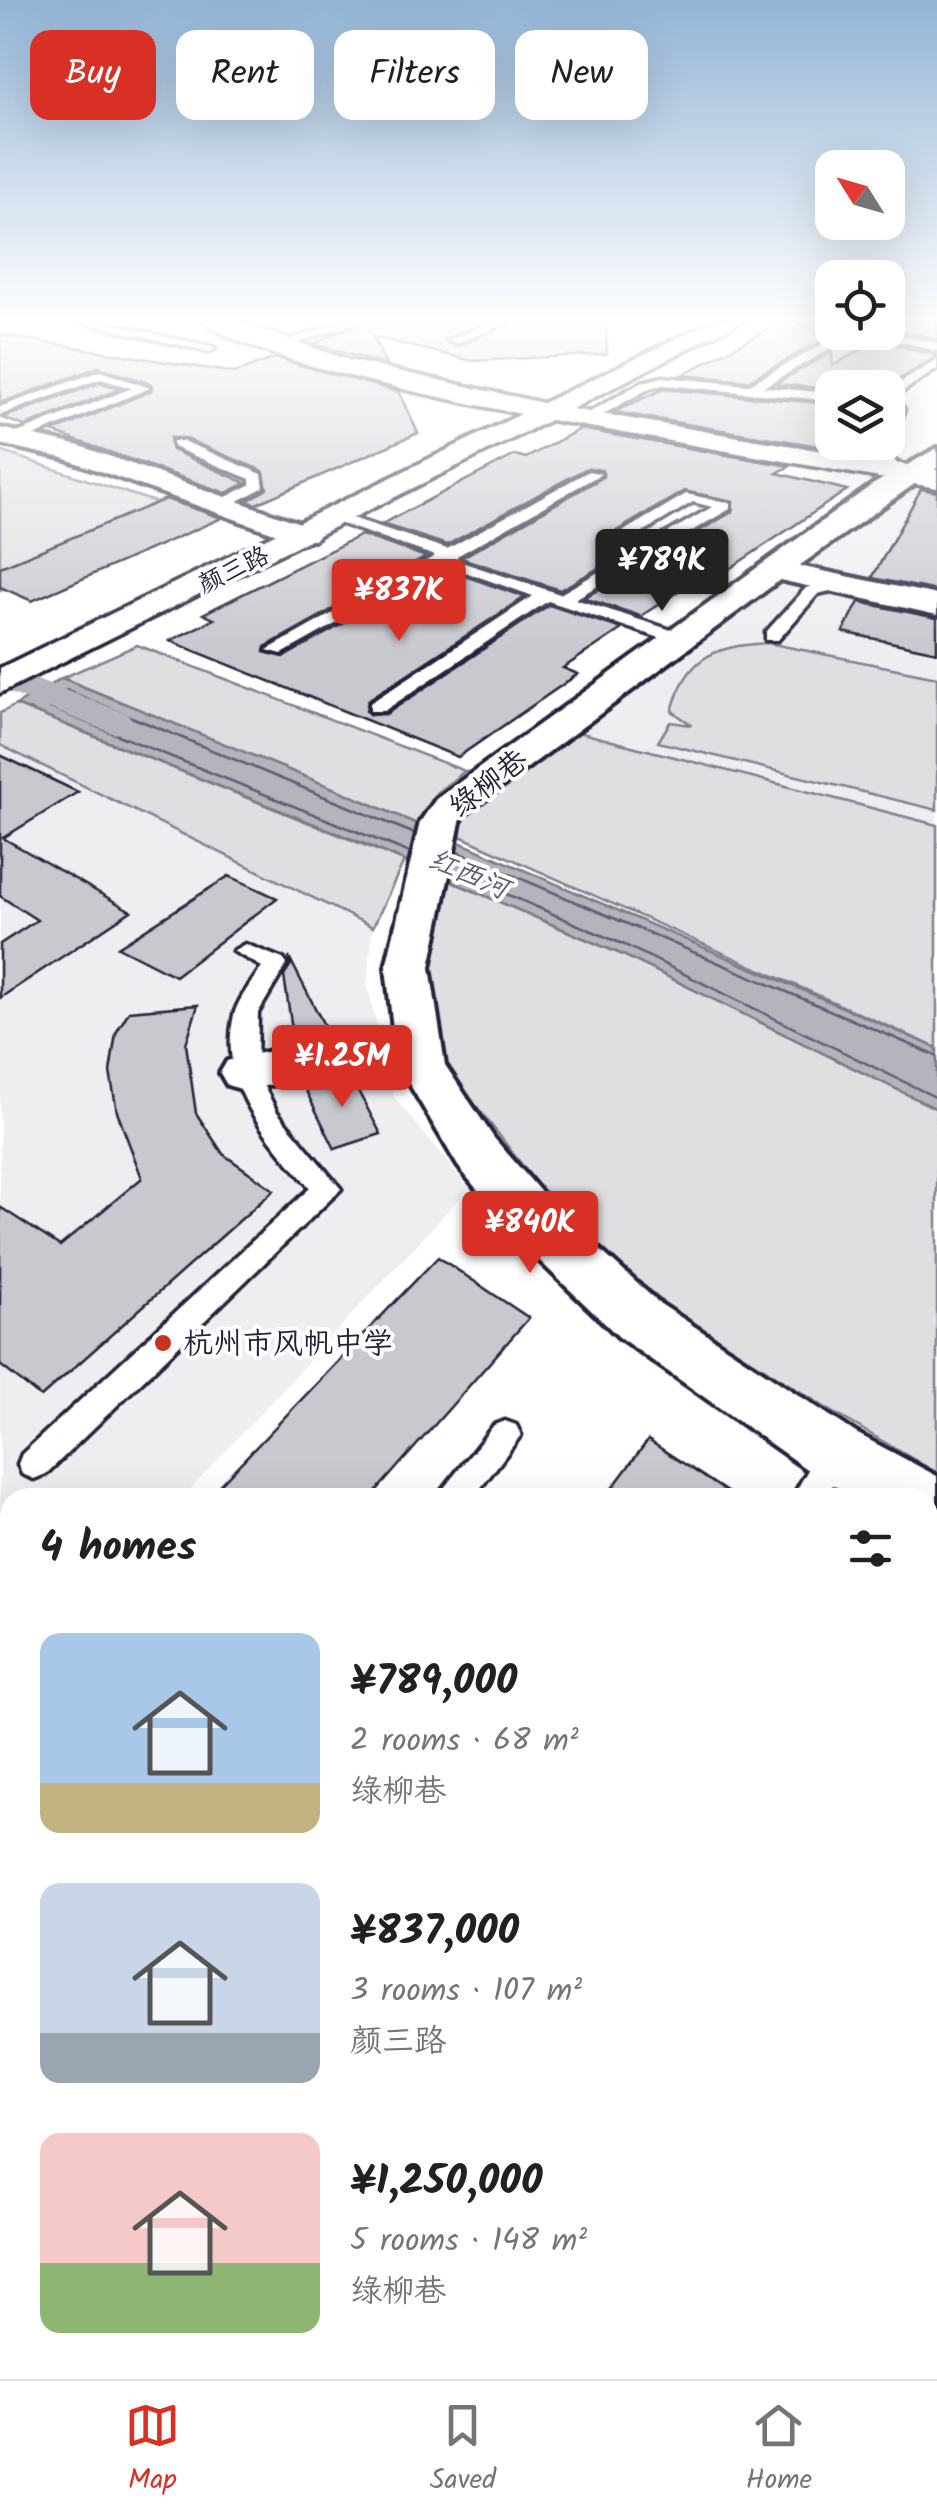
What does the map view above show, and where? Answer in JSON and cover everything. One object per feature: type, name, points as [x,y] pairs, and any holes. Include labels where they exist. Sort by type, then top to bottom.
[{"type":"street","name":"颜三路","points":[[16,675],[512,430]]},
{"type":"street","points":[[643,430],[920,470]]},
{"type":"street","points":[[7,438],[71,452],[304,534]]},
{"type":"street","name":"绿柳巷","points":[[875,1488],[821,1475],[639,1320],[540,1228],[476,1152],[422,1067],[408,967],[440,822],[450,807],[774,570],[920,470]]},
{"type":"street","points":[[774,570],[937,604]]},
{"type":"street","points":[[244,1073],[418,1042]]},
{"type":"lane","points":[[178,444],[257,477],[257,487],[221,505]]},
{"type":"lane","points":[[276,650],[594,474]]},
{"type":"lane","points":[[377,707],[554,598],[638,556],[725,506],[692,497],[607,547],[638,556]]},
{"type":"lane","points":[[338,518],[449,554]]},
{"type":"lane","points":[[449,554],[450,564],[681,639]]},
{"type":"lane","points":[[772,636],[812,591],[836,584]]},
{"type":"lane","points":[[34,1464],[327,1190],[267,1118],[244,1073],[246,1013],[275,964],[245,952]]},
{"type":"lane","points":[[460,1488],[506,1434]]},
{"type":"shaded area","points":[[681,430],[748,430],[815,441],[815,453]]},
{"type":"shaded area","points":[[0,451],[179,510],[0,590]]},
{"type":"shaded area","points":[[915,489],[937,492],[937,825],[570,730],[885,505]]},
{"type":"shaded area","points":[[768,643],[937,677],[937,810],[658,742],[670,722],[692,725],[672,711],[686,678],[705,657],[732,647]]},
{"type":"shaded area","points":[[137,645],[465,771],[436,793],[419,825],[62,678]]},
{"type":"shaded area","points":[[16,705],[404,861],[373,927],[0,745],[0,713]]},
{"type":"shaded area","points":[[570,730],[937,825],[937,1048],[451,832],[447,821]]},
{"type":"shaded area","name":"杭州市风帆中学","points":[[0,745],[373,927],[367,984],[394,1097],[469,1188],[191,1488],[0,1488]]},
{"type":"shaded area","points":[[446,879],[623,955],[937,1109],[937,1473],[826,1408],[646,1293],[551,1202],[443,1063],[432,972]]},
{"type":"water","points":[[62,678],[343,792],[937,1048],[937,1109],[623,955],[367,845],[16,705]]},
{"type":"building","points":[[578,430],[586,430],[790,466],[777,473],[847,490],[698,590],[685,587],[641,616],[584,598],[732,512],[733,501],[684,491],[600,541],[599,552],[616,558],[560,590],[461,558],[603,477],[602,470],[587,468],[447,545],[382,524],[515,455],[526,458]]},
{"type":"building","points":[[722,430],[815,430],[815,446]]},
{"type":"building","points":[[52,432],[418,433],[256,504],[247,501],[267,489],[263,471],[184,438],[170,438],[172,450],[246,483],[226,493]]},
{"type":"building","points":[[921,489],[937,492],[937,591],[872,578]]},
{"type":"building","points":[[166,499],[222,518],[32,601],[0,587],[0,567]]},
{"type":"building","points":[[361,535],[426,557],[265,647],[264,652],[284,657],[442,568],[525,597],[368,700],[366,711],[370,715],[386,714],[549,605],[622,629],[563,668],[578,674],[458,757],[170,641],[214,619],[203,614]]},
{"type":"building","points":[[859,602],[937,618],[937,652],[843,632]]},
{"type":"building","points":[[0,755],[78,792],[3,838],[131,911],[0,998],[0,944],[37,920],[0,896]]},
{"type":"building","points":[[229,876],[277,898],[175,976],[118,947]]},
{"type":"building","points":[[289,957],[330,1037],[294,1043],[284,976],[291,964]]},
{"type":"building","points":[[198,1005],[186,1044],[196,1113],[223,1154],[274,1190],[41,1397],[0,1365],[0,1207],[60,1246],[142,1178],[117,1112],[110,1072],[116,1033],[129,1011]]},
{"type":"building","points":[[349,1074],[381,1134],[335,1149],[302,1083]]},
{"type":"building","points":[[438,1257],[529,1318],[379,1488],[217,1488]]},
{"type":"building","points":[[648,1440],[721,1488],[612,1488]]},
{"type":"waterway","name":"红西河","points":[[0,676],[114,722]]},
{"type":"place","name":"杭州市风帆中学","points":[[163,1343]]}]
